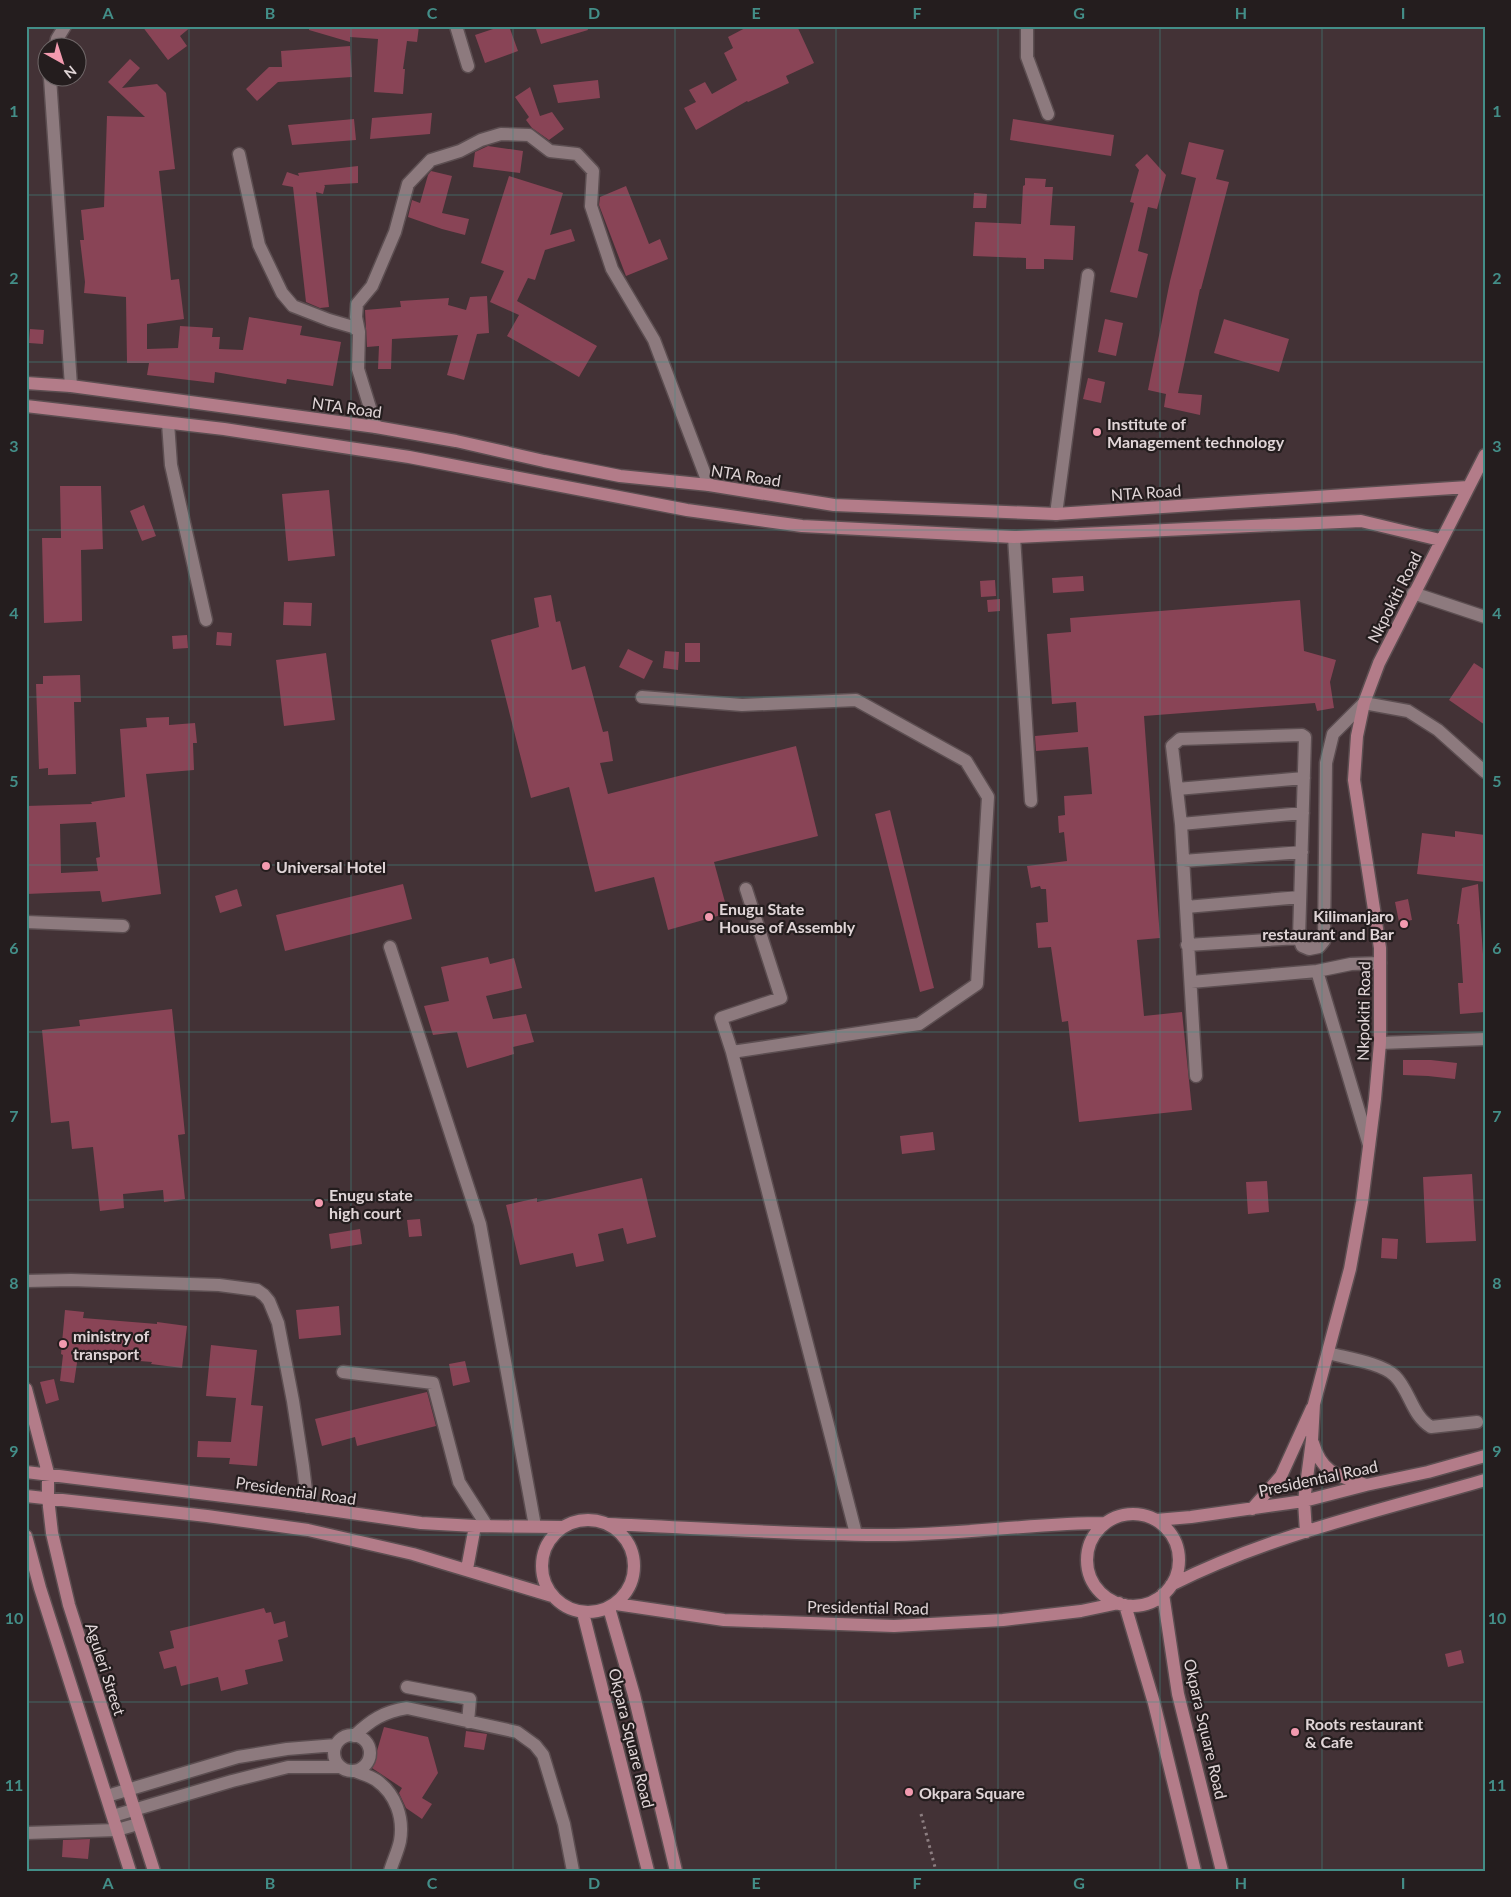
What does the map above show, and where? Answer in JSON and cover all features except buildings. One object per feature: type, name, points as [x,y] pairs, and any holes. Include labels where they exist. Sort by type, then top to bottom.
[{"type":"main road","name":"NTA Road","points":[[26,383],[71,386],[376,426],[620,476],[709,485],[834,505],[1056,514],[1468,487]]},
{"type":"main road","points":[[26,406],[224,429],[409,457],[687,510],[802,526],[1014,537],[1362,521],[1440,540]]},
{"type":"main road","name":"Nkpokiti Road","points":[[1306,1532],[1304,1501],[1312,1440],[1314,1404],[1350,1269],[1362,1202],[1380,1043],[1380,963],[1376,916],[1368,878],[1354,780],[1357,736],[1364,703],[1379,663],[1468,487],[1480,474],[1485,455]]},
{"type":"main road","name":"Aguleri Street","points":[[26,1389],[48,1473],[48,1498],[52,1533],[68,1604],[154,1871]]},
{"type":"main road","points":[[1252,1509],[1281,1476],[1305,1420],[1314,1404]]},
{"type":"main road","points":[[1312,1440],[1317,1456],[1323,1466],[1330,1472],[1366,1484]]},
{"type":"main road","name":"Presidential Road","points":[[1156,1520],[1304,1501],[1366,1484],[1428,1472],[1485,1456]]},
{"type":"main road","name":"Presidential Road","points":[[26,1472],[48,1473],[422,1523],[563,1527]]},
{"type":"main road","points":[[1167,1590],[1178,1571],[1179,1556],[1176,1542],[1167,1529],[1156,1520],[1143,1514],[1130,1514],[1117,1517],[1105,1523],[1096,1532],[1090,1543],[1087,1555],[1088,1568],[1092,1580],[1108,1598],[1122,1604],[1145,1604],[1204,1568],[1340,1520],[1485,1480]]},
{"type":"main road","points":[[26,1496],[207,1516],[308,1530],[413,1554],[552,1596]]},
{"type":"main road","points":[[608,1524],[621,1533],[630,1546],[635,1562],[634,1578],[627,1592],[612,1606],[600,1612],[583,1613],[566,1608],[552,1596],[546,1585],[542,1572],[542,1559],[546,1547],[553,1536],[563,1527],[581,1520],[608,1524],[879,1535],[981,1531],[1067,1523],[1105,1523]]},
{"type":"main road","points":[[467,1570],[481,1526]]},
{"type":"main road","points":[[26,1536],[42,1597],[130,1871]]},
{"type":"main road","name":"Okpara Square Road","points":[[1167,1590],[1178,1694],[1222,1871]]},
{"type":"main road","points":[[1122,1604],[1154,1703],[1195,1871]]},
{"type":"main road","name":"Presidential Road","points":[[612,1606],[724,1620],[894,1626],[1003,1620],[1122,1604]]},
{"type":"main road","points":[[612,1606],[676,1871]]},
{"type":"main road","name":"Okpara Square Road","points":[[583,1613],[648,1871]]},
{"type":"street","points":[[58,38],[65,26]]},
{"type":"street","points":[[456,26],[468,66]]},
{"type":"street","points":[[1027,26],[1027,57],[1048,114]]},
{"type":"street","points":[[49,88],[71,386]]},
{"type":"street","points":[[376,426],[358,369],[359,332],[356,316],[357,304],[372,286],[395,232],[408,184],[431,160],[460,151],[481,140],[501,134],[529,135],[550,151],[577,154],[593,171],[591,206],[612,269],[654,340],[709,485]]},
{"type":"street","points":[[239,154],[259,244],[282,293],[293,306],[353,327],[359,332]]},
{"type":"street","points":[[1056,514],[1088,275]]},
{"type":"street","points":[[168,423],[171,465],[206,620]]},
{"type":"street","points":[[1014,537],[1031,801]]},
{"type":"street","points":[[1413,593],[1485,617]]},
{"type":"street","points":[[642,697],[742,705],[856,700],[966,760],[988,797],[977,984],[919,1024],[732,1052]]},
{"type":"street","points":[[1196,1076],[1181,824],[1172,746],[1180,739],[1302,735],[1306,741],[1299,938],[1302,946],[1309,949],[1319,947],[1324,941],[1326,763],[1334,734],[1364,703],[1408,710],[1438,730],[1485,772]]},
{"type":"street","points":[[1177,789],[1304,778]]},
{"type":"street","points":[[1181,824],[1303,813]]},
{"type":"street","points":[[1183,860],[1302,852]]},
{"type":"street","points":[[746,889],[781,998],[721,1018],[732,1052],[856,1534]]},
{"type":"street","points":[[1186,907],[1300,897]]},
{"type":"street","points":[[26,922],[123,926]]},
{"type":"street","points":[[1187,946],[1299,938]]},
{"type":"street","points":[[390,947],[480,1224],[535,1526]]},
{"type":"street","points":[[1191,982],[1317,972],[1351,964],[1380,963]]},
{"type":"street","points":[[1317,972],[1369,1144]]},
{"type":"street","points":[[1380,1043],[1485,1039]]},
{"type":"street","points":[[26,1281],[71,1280],[210,1285],[257,1290],[264,1295],[270,1301],[278,1323],[296,1420],[308,1507]]},
{"type":"street","points":[[1328,1353],[1383,1368],[1394,1375],[1424,1423],[1431,1426],[1478,1422]]},
{"type":"street","points":[[343,1372],[433,1383],[459,1482],[481,1526]]},
{"type":"street","points":[[407,1687],[470,1699],[468,1722]]},
{"type":"street","points":[[354,1736],[379,1716],[392,1710],[406,1708],[517,1732],[527,1738],[543,1755],[564,1824],[573,1871]]},
{"type":"street","points":[[340,1767],[335,1758],[334,1750],[336,1745],[346,1736],[354,1736],[365,1742],[369,1748],[370,1755],[364,1766],[355,1771]]},
{"type":"street","points":[[107,1796],[238,1757],[336,1745]]},
{"type":"street","points":[[112,1816],[288,1767],[340,1767],[375,1780],[389,1792],[399,1810],[401,1824],[400,1842],[390,1871]]},
{"type":"street","points":[[26,1833],[117,1830],[138,1824]]},
{"type":"path","points":[[921,1814],[936,1871]]},
{"type":"place","name":"Institute of Management technology","points":[[1097,432]]},
{"type":"place","name":"Universal Hotel","points":[[266,866]]},
{"type":"place","name":"Enugu State House of Assembly","points":[[709,917]]},
{"type":"place","name":"Kilimanjaro restaurant and Bar","points":[[1404,924]]},
{"type":"place","name":"Enugu state high court","points":[[319,1203]]},
{"type":"place","name":"ministry of transport","points":[[63,1344]]},
{"type":"place","name":"Roots restaurant & Cafe","points":[[1295,1732]]},
{"type":"place","name":"Okpara Square","points":[[909,1792]]}]
